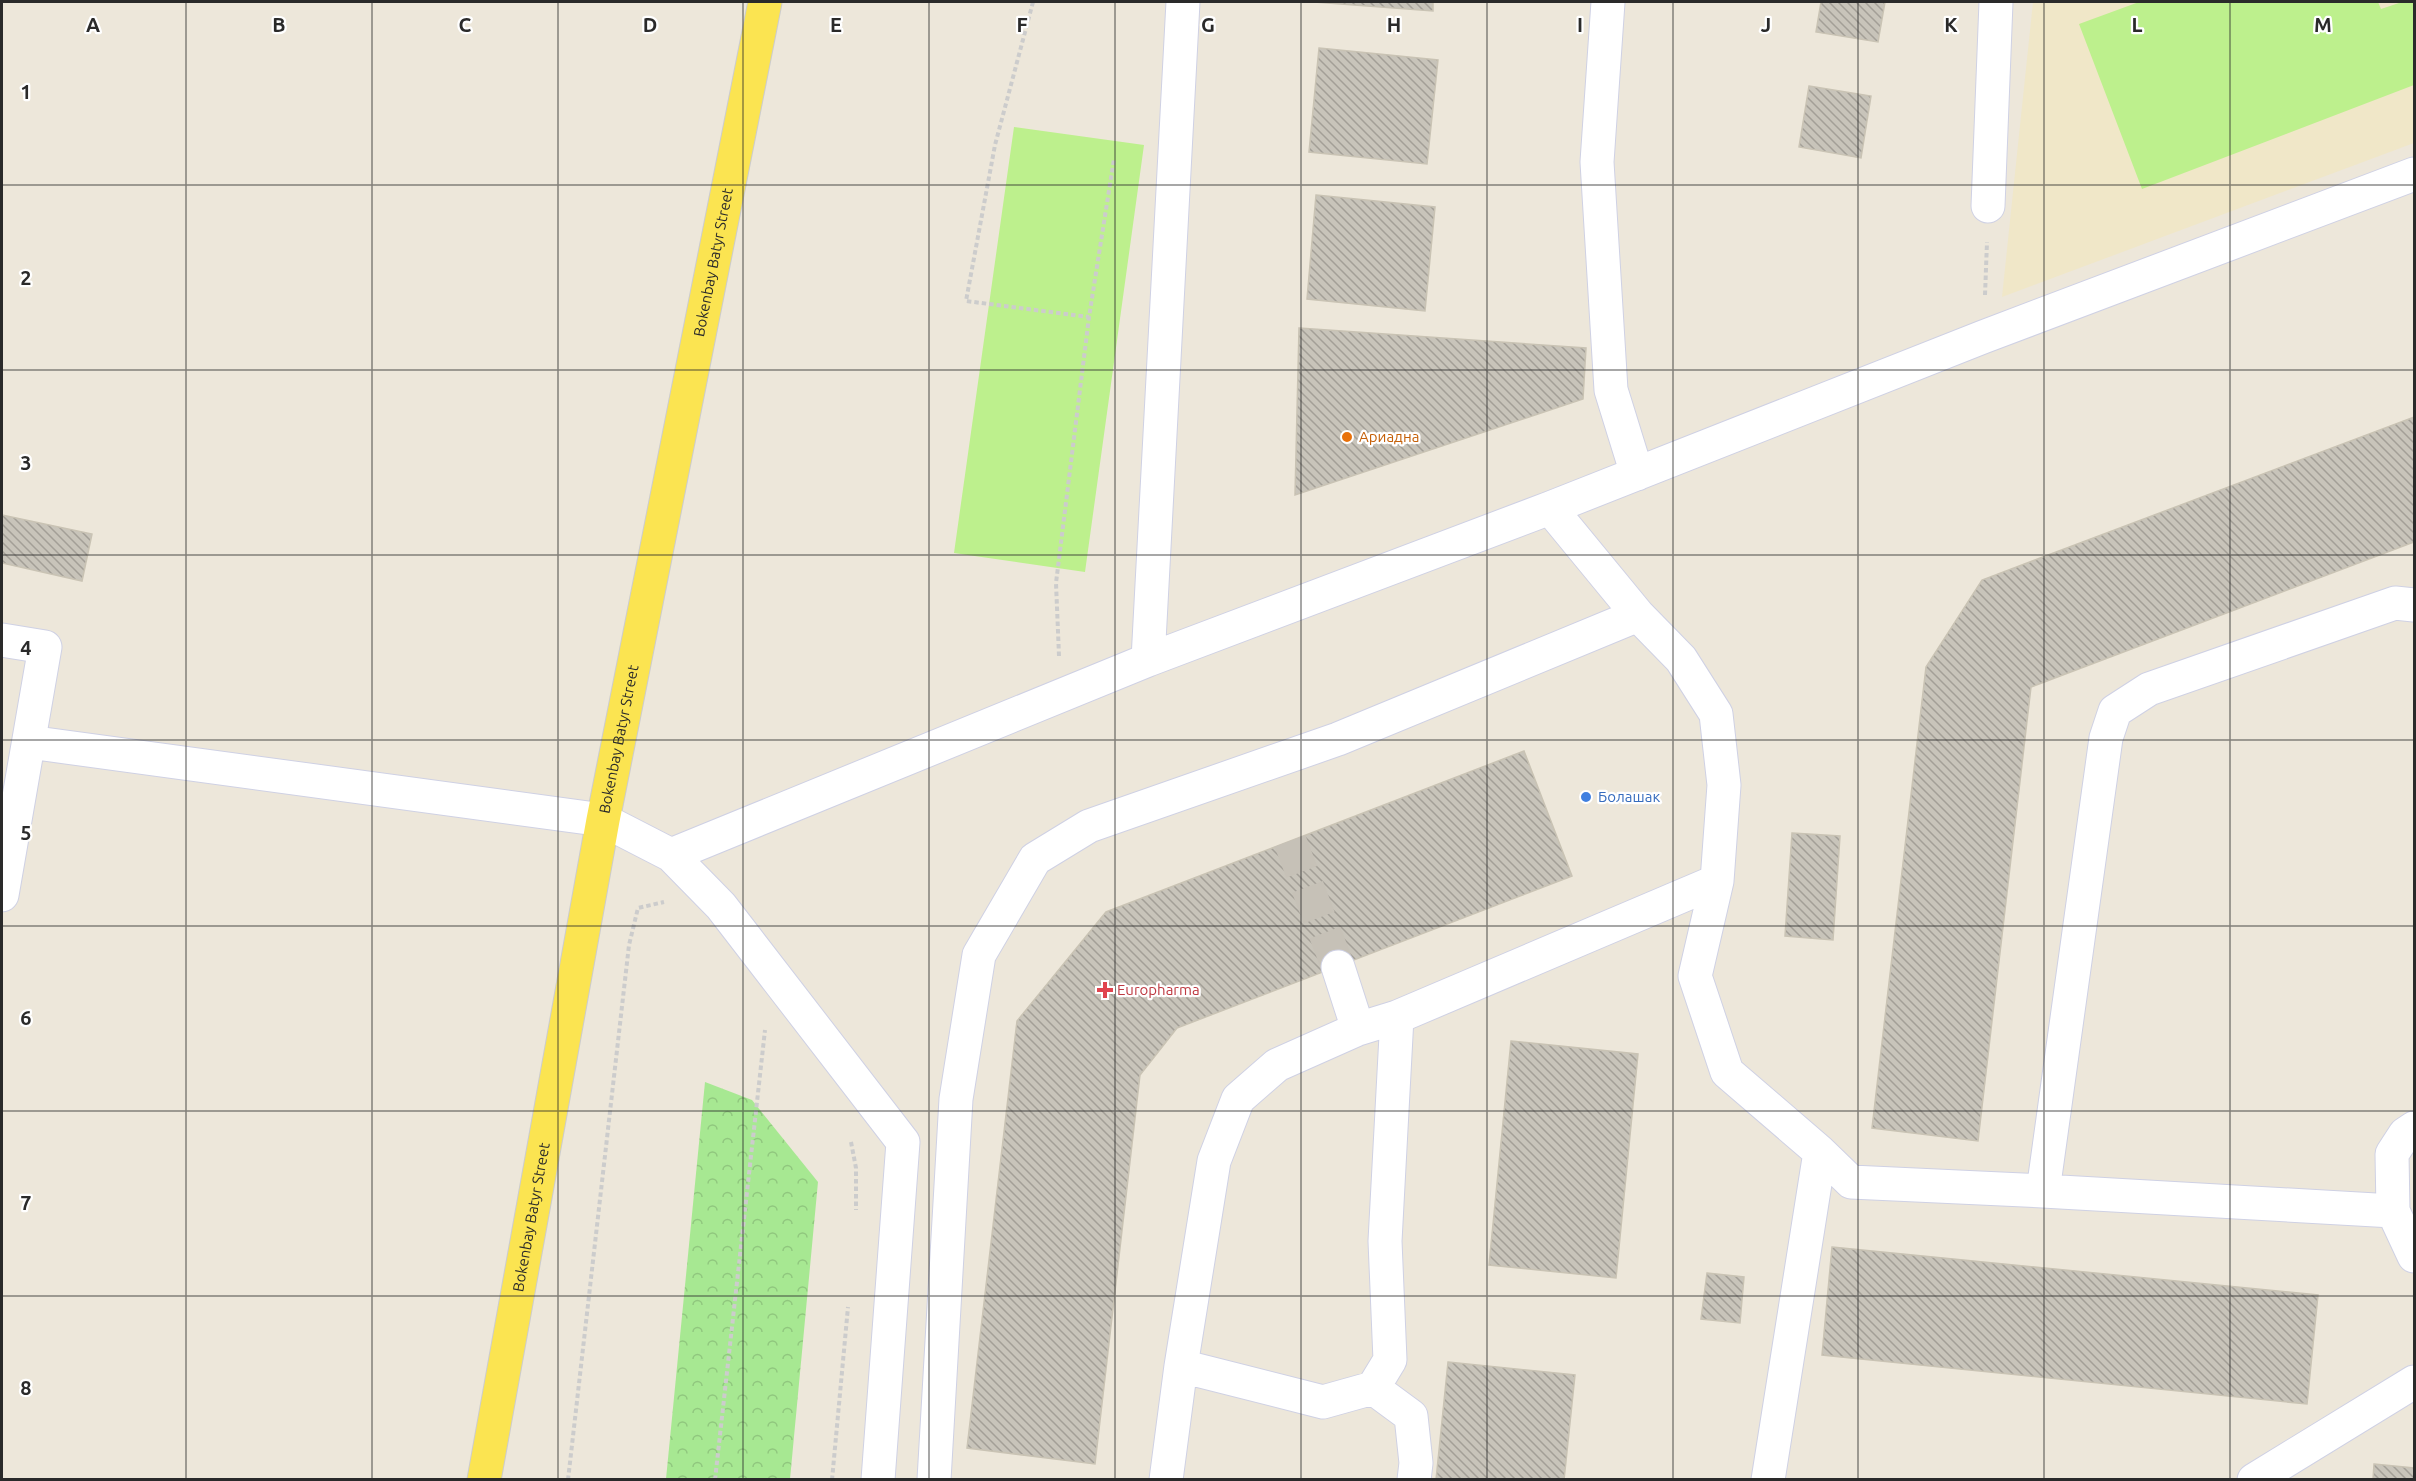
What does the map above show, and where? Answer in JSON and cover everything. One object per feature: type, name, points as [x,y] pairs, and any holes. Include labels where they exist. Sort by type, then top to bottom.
[{"type":"main road","name":"Bokenbay Batyr Street","points":[[484,1479],[603,820],[765,2]]},
{"type":"street","points":[[1148,660],[1184,2]]},
{"type":"street","points":[[1608,2],[1597,162],[1611,390],[1637,474]]},
{"type":"street","points":[[1988,206],[1996,2]]},
{"type":"street","points":[[671,855],[1148,660],[1550,508],[1983,337],[2415,174]]},
{"type":"street","points":[[1550,508],[1638,615],[1681,659],[1716,714],[1724,785],[1717,881],[1695,976],[1727,1072],[1820,1152],[1851,1182],[2393,1210]]},
{"type":"street","points":[[2043,1191],[2106,738],[2115,711],[2149,689],[2395,603],[2415,605]]},
{"type":"street","points":[[934,1479],[956,1099],[979,955],[1035,859],[1089,826],[1338,739],[1638,615]]},
{"type":"street","points":[[2,640],[45,648],[2,895]]},
{"type":"street","points":[[29,742],[603,820],[671,855],[721,906],[903,1142],[878,1479]]},
{"type":"street","points":[[1166,1479],[1181,1366],[1214,1161],[1238,1099],[1277,1065],[1358,1029],[1397,1017],[1717,881]]},
{"type":"street","points":[[1338,967],[1358,1029]]},
{"type":"street","points":[[1181,1366],[1323,1402],[1373,1388],[1390,1360],[1385,1242],[1397,1017]]},
{"type":"street","points":[[2415,1128],[2405,1134],[2392,1154],[2393,1210],[2415,1256]]},
{"type":"street","points":[[1768,1479],[1820,1152]]},
{"type":"street","points":[[2254,1479],[2415,1382]]},
{"type":"street","points":[[1373,1388],[1411,1416],[1416,1462],[1414,1479]]},
{"type":"path","points":[[1033,2],[996,145],[966,301],[1089,317]]},
{"type":"path","points":[[1062,695],[1056,583],[1089,317],[1114,159]]},
{"type":"path","points":[[1983,337],[1988,206]]},
{"type":"path","points":[[568,1479],[629,945],[638,908],[672,900]]},
{"type":"path","points":[[715,1479],[766,1028],[773,1037]]},
{"type":"path","points":[[850,1136],[856,1168],[856,1215]]},
{"type":"path","points":[[832,1479],[849,1296]]},
{"type":"shaded area","points":[[2033,2],[2414,2],[2414,143],[2002,297]]},
{"type":"green space","points":[[2139,2],[2378,2],[2381,9],[2402,2],[2414,2],[2414,85],[2142,189],[2079,24]]},
{"type":"green space","points":[[1014,127],[1144,145],[1085,572],[954,553]]},
{"type":"green space","points":[[705,1082],[752,1100],[818,1182],[790,1479],[666,1479]]},
{"type":"building","points":[[1314,2],[1433,2],[1433,11]]},
{"type":"building","points":[[1821,2],[1885,2],[1878,42],[1816,32]]},
{"type":"building","points":[[1319,48],[1438,60],[1427,164],[1309,152]]},
{"type":"building","points":[[1809,86],[1871,96],[1861,158],[1799,147]]},
{"type":"building","points":[[1316,195],[1435,207],[1425,311],[1307,299]]},
{"type":"building","points":[[1299,328],[1586,348],[1583,399],[1295,495]]},
{"type":"building","points":[[2414,417],[2414,542],[2031,687],[1978,1141],[1872,1128],[1926,667],[1982,580]]},
{"type":"building","points":[[2,515],[92,534],[82,581],[2,563]]},
{"type":"building","points":[[1524,751],[1572,876],[1177,1028],[1140,1075],[1095,1464],[967,1448],[1017,1021],[1106,912]]},
{"type":"building","points":[[1792,833],[1840,836],[1833,940],[1785,936]]},
{"type":"building","points":[[1511,1041],[1638,1054],[1616,1278],[1489,1265]]},
{"type":"building","points":[[1832,1247],[2318,1295],[2307,1404],[1822,1355]]},
{"type":"building","points":[[1707,1273],[1744,1277],[1740,1323],[1701,1319]]},
{"type":"building","points":[[1448,1362],[1575,1375],[1564,1480],[1436,1480]]},
{"type":"building","points":[[2374,1464],[2414,1468],[2414,1480],[2373,1480]]},
{"type":"tunnel","points":[[1290,841],[1338,967]]},
{"type":"place","name":"Ариадна","points":[[1347,437]]},
{"type":"place","name":"Болашак","points":[[1586,797]]},
{"type":"place","name":"Europharma","points":[[1105,990]]}]
